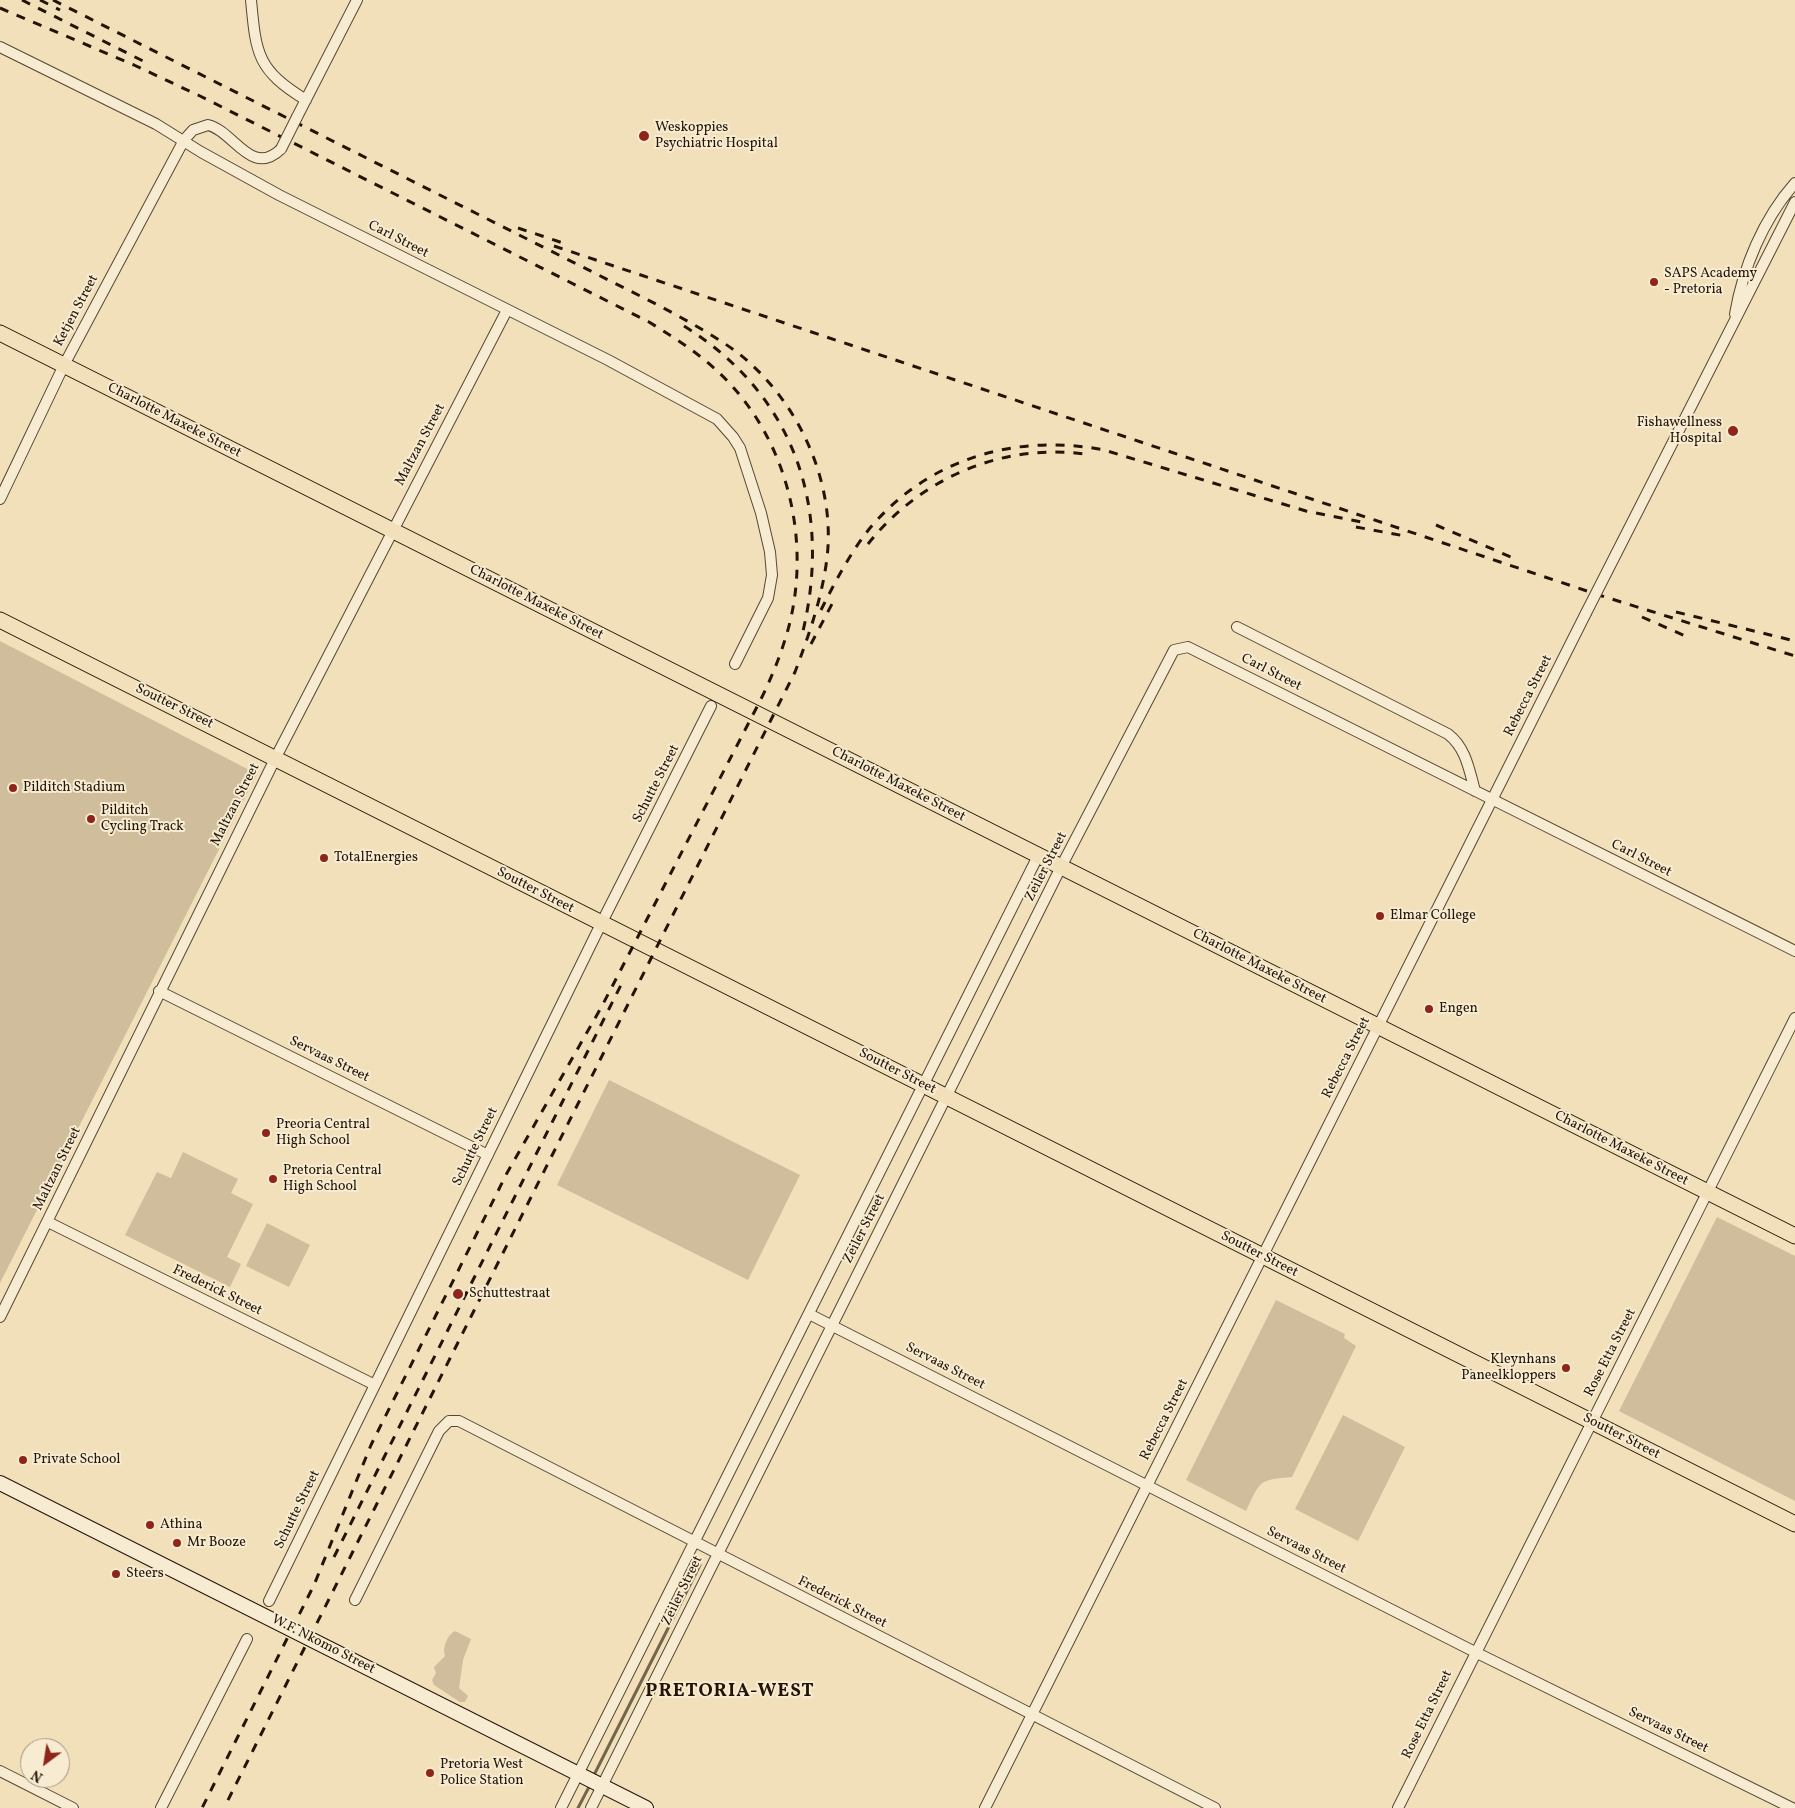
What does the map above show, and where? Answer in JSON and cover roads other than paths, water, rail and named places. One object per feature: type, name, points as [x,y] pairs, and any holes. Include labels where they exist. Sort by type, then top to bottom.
[{"type":"main road","name":"Charlotte Maxeke Street","points":[[0,333],[1795,1236]]},
{"type":"main road","name":"Soutter Street","points":[[0,620],[276,757],[601,924],[1795,1524]]},
{"type":"main road","name":"W.F. Nkomo Street","points":[[0,1483],[646,1808]]},
{"type":"street","points":[[251,0],[260,58],[270,74],[283,86],[306,100]]},
{"type":"street","points":[[184,140],[193,130],[208,125],[217,129],[256,158],[268,158],[280,149],[357,0]]},
{"type":"street","name":"Carl Street","points":[[0,47],[110,100],[279,195],[608,360],[716,419],[734,437],[767,534],[770,552],[771,586],[763,610],[735,664]]},
{"type":"street","name":"Ketjen Street","points":[[0,499],[64,365],[184,140]]},
{"type":"street","name":"Rebecca Street","points":[[1734,320],[1740,288],[1754,251],[1770,219],[1794,184]]},
{"type":"street","name":"Rebecca Street","points":[[985,1808],[1734,320],[1759,278],[1795,202]]},
{"type":"street","name":"Maltzan Street","points":[[0,1317],[276,757],[507,310]]},
{"type":"street","name":"Carl Street","points":[[1237,627],[1448,734],[1458,742],[1463,750],[1475,791]]},
{"type":"street","name":"Carl Street","points":[[1166,663],[1174,650],[1188,647],[1795,951]]},
{"type":"street","name":"Zeiler Street","points":[[592,1808],[946,1097],[1166,663]]},
{"type":"street","name":"Schutte Street","points":[[268,1601],[601,924],[711,706]]},
{"type":"street","name":"Zeiler Street","points":[[561,1808],[1038,856]]},
{"type":"street","name":"Servaas Street","points":[[159,991],[488,1155]]},
{"type":"street","name":"Rose Etta Street","points":[[1398,1808],[1795,1018]]},
{"type":"street","name":"Frederick Street","points":[[48,1222],[375,1385]]},
{"type":"street","name":"Servaas Street","points":[[809,1314],[1475,1652],[1792,1808]]},
{"type":"street","name":"Frederick Street","points":[[354,1600],[439,1431],[449,1421],[459,1420],[1032,1716],[1215,1808]]},
{"type":"street","points":[[160,1808],[247,1639]]},
{"type":"street","points":[[0,1772],[73,1808]]},
{"type":"waterway","points":[[593,1777],[700,1565]]},
{"type":"waterway","points":[[578,1808],[590,1785]]},
{"type":"railway","points":[[22,0],[145,62]]},
{"type":"railway","points":[[40,0],[60,10]]},
{"type":"railway","points":[[53,0],[660,306],[729,346],[759,372],[795,418],[819,472],[828,529],[827,558],[822,587],[810,630],[795,672],[224,1808]]},
{"type":"railway","points":[[0,8],[134,65],[200,96],[649,322],[672,336],[724,377],[753,412],[769,440],[781,469],[796,531],[795,595],[789,626],[773,674],[602,1006],[507,1173],[371,1445],[314,1585],[202,1808]]},
{"type":"railway","points":[[518,228],[563,243]]},
{"type":"railway","points":[[554,246],[1602,596],[1795,656]]},
{"type":"railway","points":[[684,326],[722,354],[754,385],[778,420],[796,458],[807,499],[812,541],[811,585],[803,631]]},
{"type":"railway","points":[[821,610],[837,578],[856,547],[870,528],[893,504],[919,484],[947,468],[976,456],[1007,449],[1039,445],[1104,450],[1306,511],[1367,523]]},
{"type":"railway","points":[[868,544],[889,520],[913,500],[939,483],[967,469],[997,459],[1028,454],[1059,452],[1091,455]]},
{"type":"railway","points":[[1436,525],[1518,560]]},
{"type":"railway","points":[[1356,527],[1405,536]]},
{"type":"railway","points":[[811,644],[832,604]]},
{"type":"railway","points":[[1676,612],[1795,641]]},
{"type":"railway","points":[[1642,617],[1690,638]]},
{"type":"railway","points":[[334,1557],[621,985]]},
{"type":"place","name":"Weskoppies Psychiatric Hospital","points":[[644,136]]},
{"type":"place","name":"SAPS Academy - Pretoria","points":[[1654,282]]},
{"type":"place","name":"Fishawellness Hospital","points":[[1733,431]]},
{"type":"place","name":"Pilditch Stadium","points":[[13,788]]},
{"type":"place","name":"Pilditch Cycling Track","points":[[91,819]]},
{"type":"place","name":"TotalEnergies","points":[[324,858]]},
{"type":"place","name":"Elmar College","points":[[1380,916]]},
{"type":"place","name":"Engen","points":[[1429,1009]]},
{"type":"place","name":"Preoria Central High School","points":[[266,1133]]},
{"type":"place","name":"Pretoria Central High School","points":[[273,1179]]},
{"type":"place","name":"Schuttestraat","points":[[458,1294]]},
{"type":"place","name":"Kleynhans Paneelkloppers","points":[[1566,1368]]},
{"type":"place","name":"Private School","points":[[23,1460]]},
{"type":"place","name":"Athina","points":[[150,1525]]},
{"type":"place","name":"Mr Booze","points":[[177,1543]]},
{"type":"place","name":"Steers","points":[[116,1574]]},
{"type":"place","name":"Pretoria West Police Station","points":[[430,1773]]},
{"type":"district","name":"PRETORIA-WEST","points":[[730,1693]]}]
